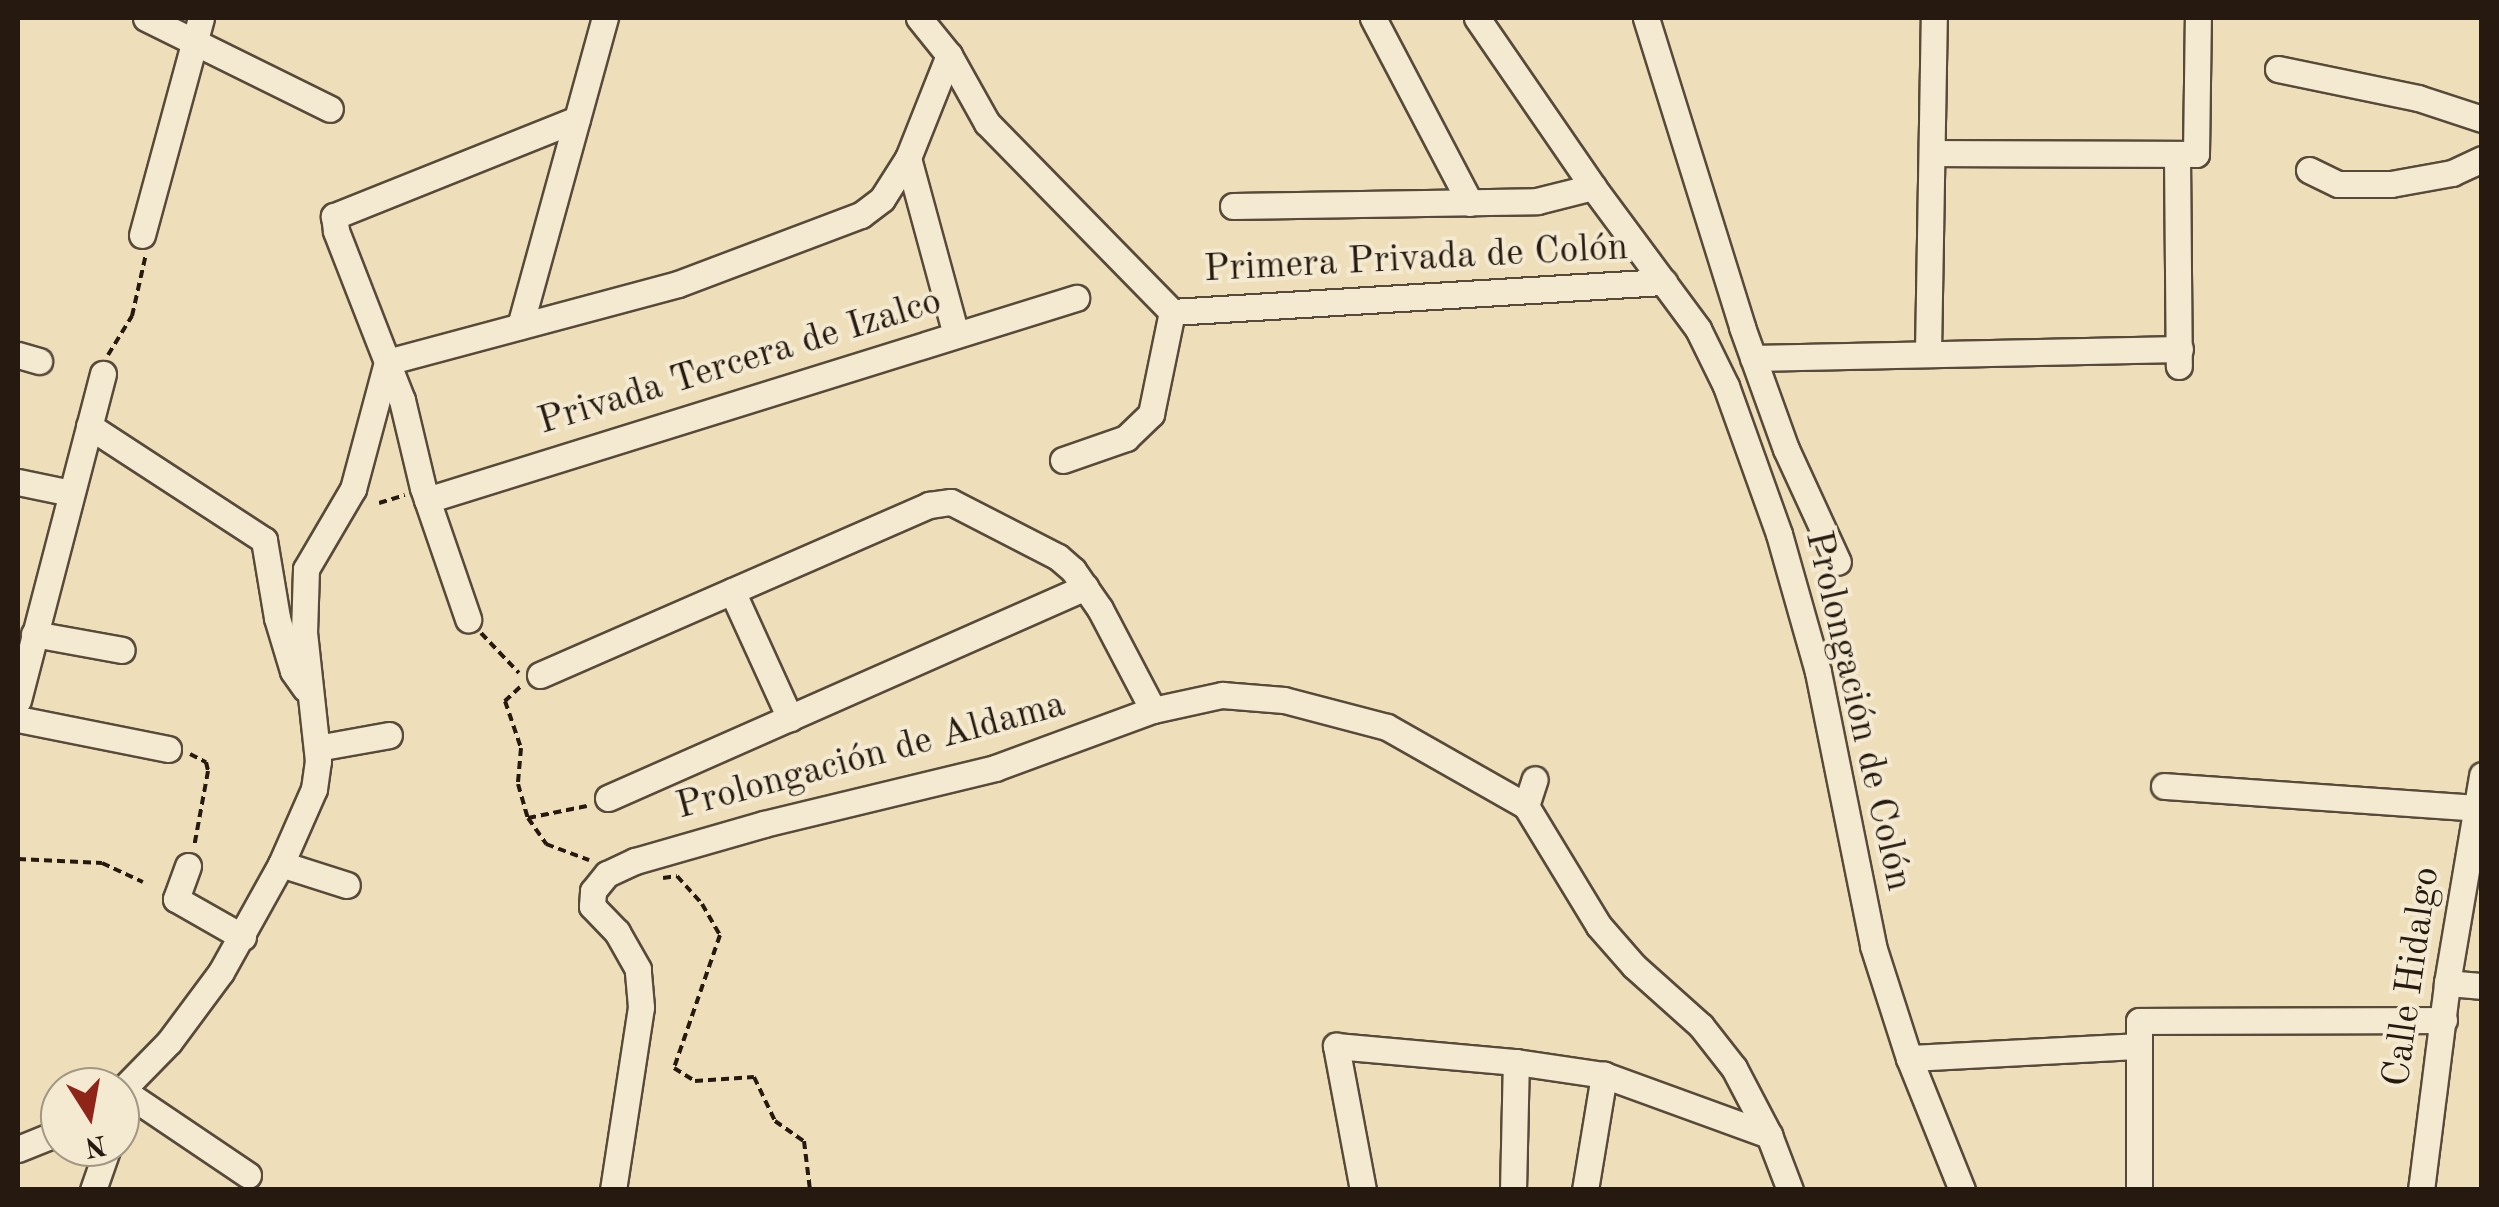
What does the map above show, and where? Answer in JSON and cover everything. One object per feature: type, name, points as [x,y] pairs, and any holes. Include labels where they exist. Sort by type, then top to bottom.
[{"type":"street","points":[[146,18],[198,29],[330,108]]},
{"type":"street","points":[[520,326],[605,18]]},
{"type":"street","points":[[918,18],[949,55],[987,123],[1172,312],[1151,414],[1126,438],[1064,460]]},
{"type":"street","points":[[1373,18],[1470,204]]},
{"type":"street","name":"Prolongación de Colón","points":[[1478,18],[1593,187],[1698,329],[1726,386],[1779,534],[1818,672],[1873,946],[1909,1058],[1962,1190]]},
{"type":"street","points":[[1646,18],[1753,358],[1786,449],[1838,562]]},
{"type":"street","points":[[1928,352],[1934,18]]},
{"type":"street","points":[[1753,358],[1928,352],[2180,358],[2186,155],[2198,18]]},
{"type":"street","points":[[142,236],[198,29]]},
{"type":"street","points":[[388,362],[678,284],[848,221],[882,199],[908,158],[949,55]]},
{"type":"street","points":[[2278,69],[2418,98],[2482,119]]},
{"type":"street","points":[[468,619],[427,500],[388,362],[336,231],[334,216],[577,119]]},
{"type":"street","points":[[1932,153],[2186,155]]},
{"type":"street","points":[[908,158],[956,335]]},
{"type":"street","points":[[2309,170],[2338,184],[2391,184],[2452,173],[2482,159]]},
{"type":"street","name":"Primera Privada de Colón","points":[[1233,206],[1537,201],[1593,187]]},
{"type":"street","name":"Primera Privada de Colón","points":[[1172,312],[1664,282]]},
{"type":"street","name":"Privada Tercera de Izalco","points":[[427,500],[1076,298]]},
{"type":"street","points":[[18,700],[107,362]]},
{"type":"street","points":[[140,1072],[170,1042],[244,937],[314,789],[317,748],[303,611],[306,569],[352,489],[388,362]]},
{"type":"street","points":[[89,426],[264,540],[277,618],[293,671],[311,696]]},
{"type":"street","points":[[18,482],[71,494]]},
{"type":"street","points":[[540,675],[940,502],[959,505],[1058,557],[1086,587],[1153,710]]},
{"type":"street","points":[[608,798],[1086,587]]},
{"type":"street","points":[[732,591],[790,718]]},
{"type":"street","points":[[34,634],[122,650]]},
{"type":"street","name":"Prolongación de Aldama","points":[[621,866],[764,824],[995,768],[1153,710],[1222,695],[1320,708],[1413,739],[1526,806],[1585,908],[1634,966],[1718,1046],[1769,1135],[1790,1190]]},
{"type":"street","points":[[18,719],[168,749]]},
{"type":"street","points":[[317,748],[389,735]]},
{"type":"street","name":"Calle Hidalgo","points":[[2421,1190],[2447,982],[2482,775]]},
{"type":"street","points":[[1526,806],[1536,779]]},
{"type":"street","points":[[2164,786],[2475,808]]},
{"type":"street","points":[[281,864],[346,885]]},
{"type":"street","points":[[188,866],[176,899],[244,937]]},
{"type":"street","points":[[613,1190],[641,1007],[638,969],[616,932],[595,913],[591,900],[597,884],[621,866]]},
{"type":"street","points":[[2447,982],[2482,986]]},
{"type":"street","points":[[1909,1058],[2138,1033],[2444,1020]]},
{"type":"street","points":[[2138,1033],[2138,1190]]},
{"type":"street","points":[[1363,1190],[1336,1046],[1516,1062],[1604,1075],[1769,1135]]},
{"type":"street","points":[[1513,1190],[1516,1062]]},
{"type":"street","points":[[1585,1190],[1604,1075]]},
{"type":"street","points":[[140,1104],[248,1175]]},
{"type":"path","points":[[107,362],[126,328],[147,258],[142,236]]},
{"type":"path","points":[[379,503],[393,497]]},
{"type":"path","points":[[468,619],[527,680],[504,701],[514,717],[521,748],[518,784],[528,818],[546,844],[576,858],[621,866]]},
{"type":"path","points":[[168,749],[201,757],[208,771],[202,818],[188,866]]},
{"type":"path","points":[[528,818],[608,798]]},
{"type":"path","points":[[18,859],[102,863],[142,882]]},
{"type":"path","points":[[660,878],[676,876],[702,904],[720,935],[674,1068],[695,1081],[754,1077],[775,1122],[804,1141],[810,1190]]}]
